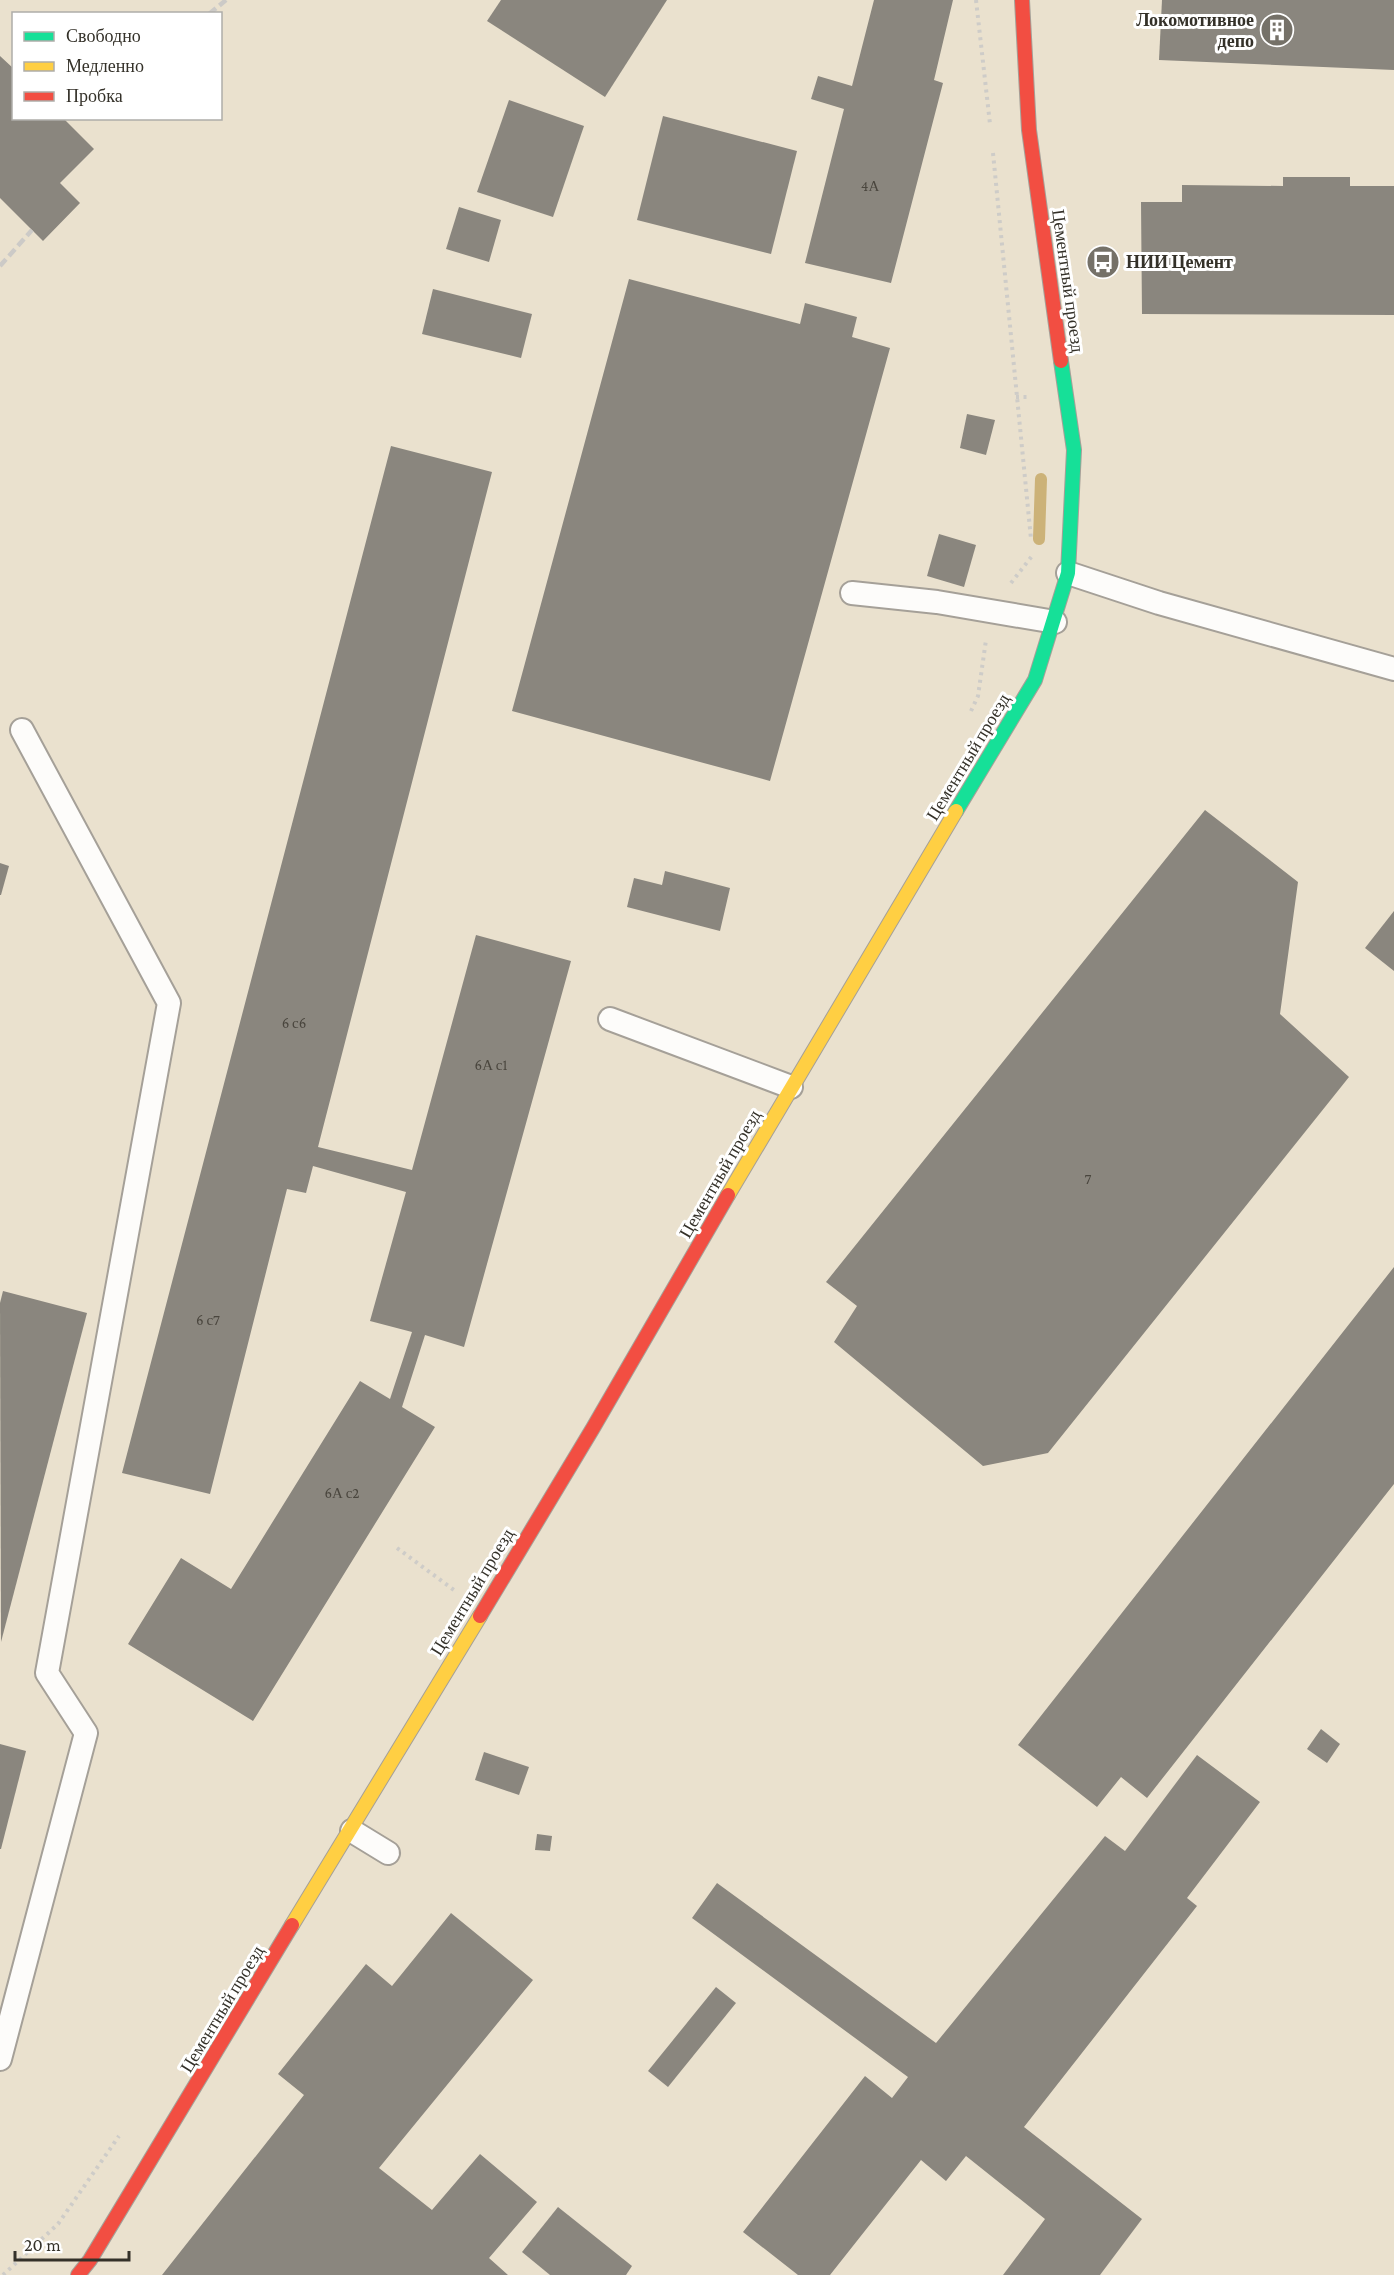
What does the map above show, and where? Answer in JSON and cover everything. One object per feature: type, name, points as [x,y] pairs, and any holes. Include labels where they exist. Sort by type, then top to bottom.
[{"type":"street","name":"Цементный проезд","points":[[78,2275],[90,2260],[352,1831],[474,1623],[593,1428],[791,1087],[1035,680],[1055,622],[1068,573],[1074,450],[1029,130],[1022,0]]},
{"type":"lane","points":[[1068,573],[1159,603],[1394,669]]},
{"type":"lane","points":[[852,593],[1055,622]]},
{"type":"lane","points":[[0,2059],[86,1733],[47,1673],[169,1002],[22,730]]},
{"type":"lane","points":[[610,1019],[791,1087]]},
{"type":"lane","points":[[352,1831],[388,1853]]},
{"type":"path","points":[[976,0],[991,134]]},
{"type":"path","points":[[990,612],[1033,555],[992,145]]},
{"type":"path","points":[[1016,397],[1030,397]]},
{"type":"path","points":[[397,1548],[457,1592]]},
{"type":"shaded area","points":[[0,0],[1394,0],[1394,2275],[0,2275]]},
{"type":"building","points":[[501,0],[667,0],[605,97],[487,21]]},
{"type":"building","points":[[874,0],[953,0],[934,80],[943,83],[891,283],[805,263],[844,109],[811,99],[818,76],[852,86]]},
{"type":"building","name":"Локомотивное депо","points":[[1162,0],[1394,0],[1394,70],[1159,60]]},
{"type":"building","points":[[0,56],[12,67],[12,120],[65,120],[94,149],[60,183],[80,203],[43,241],[0,198]]},
{"type":"building","points":[[509,100],[584,126],[553,217],[477,192]]},
{"type":"building","points":[[663,116],[797,151],[771,254],[637,220]]},
{"type":"building","points":[[1283,177],[1350,177],[1350,186],[1394,186],[1394,315],[1142,314],[1141,202],[1182,202],[1182,185],[1283,186]]},
{"type":"building","points":[[459,207],[501,220],[489,262],[446,249]]},
{"type":"building","points":[[629,279],[800,324],[805,303],[857,317],[852,337],[890,348],[770,781],[512,711]]},
{"type":"building","points":[[433,289],[532,314],[521,358],[422,334]]},
{"type":"building","points":[[967,414],[995,420],[986,455],[960,448]]},
{"type":"building","points":[[391,446],[492,472],[318,1147],[412,1170],[476,935],[571,961],[464,1347],[425,1335],[402,1407],[435,1427],[253,1721],[128,1644],[181,1558],[231,1589],[360,1381],[390,1399],[412,1332],[370,1321],[406,1192],[313,1166],[306,1193],[287,1189],[210,1494],[122,1473]]},
{"type":"building","points":[[939,534],[976,545],[964,587],[927,576]]},
{"type":"building","points":[[1205,810],[1298,882],[1280,1014],[1349,1077],[1048,1453],[983,1466],[834,1342],[857,1306],[826,1282]]},
{"type":"building","points":[[0,863],[9,866],[1,895],[0,895]]},
{"type":"building","points":[[665,871],[730,888],[720,931],[627,907],[634,878],[662,885]]},
{"type":"building","points":[[1394,911],[1394,971],[1365,948]]},
{"type":"building","points":[[1394,1267],[1394,1484],[1147,1798],[1121,1777],[1097,1807],[1018,1745]]},
{"type":"building","points":[[3,1291],[87,1313],[1,1642],[0,1303]]},
{"type":"building","points":[[1321,1729],[1340,1744],[1327,1763],[1307,1749]]},
{"type":"building","points":[[0,1744],[26,1751],[1,1849],[0,1849]]},
{"type":"building","points":[[484,1752],[529,1767],[519,1795],[475,1780]]},
{"type":"building","points":[[1197,1755],[1260,1802],[1187,1898],[1197,1906],[1024,2127],[1142,2219],[1100,2275],[1003,2275],[1045,2219],[966,2156],[946,2181],[921,2160],[830,2275],[798,2275],[743,2232],[865,2076],[892,2098],[908,2077],[692,1918],[717,1883],[936,2043],[1105,1836],[1125,1851]]},
{"type":"building","points":[[537,1834],[552,1836],[550,1851],[535,1850]]},
{"type":"building","points":[[451,1913],[533,1980],[379,2168],[432,2210],[480,2154],[537,2202],[489,2258],[508,2275],[162,2275],[304,2095],[278,2074],[366,1964],[392,1986]]},
{"type":"building","points":[[716,1987],[736,2003],[668,2087],[648,2071]]},
{"type":"building","points":[[558,2207],[632,2266],[626,2275],[550,2275],[522,2252]]},
{"type":"waterway","points":[[1039,539],[1041,479]]},
{"type":"railway","points":[[211,12],[226,0]]},
{"type":"railway","points":[[0,266],[32,230]]},
{"type":"traffic: fast","points":[[956,811],[1035,680],[1068,573],[1074,450],[1061,361]]},
{"type":"traffic: slow","points":[[728,1195],[956,811]]},
{"type":"traffic: slow","points":[[292,1925],[480,1616]]},
{"type":"traffic: jam","points":[[1022,0],[1029,130],[1061,361]]},
{"type":"traffic: jam","points":[[480,1616],[593,1428],[728,1195]]},
{"type":"traffic: jam","points":[[78,2275],[90,2260],[292,1925]]},
{"type":"place","name":"Локомотивное депо","points":[[1277,30]]},
{"type":"place","name":"НИИ Цемент","points":[[1103,262]]}]
